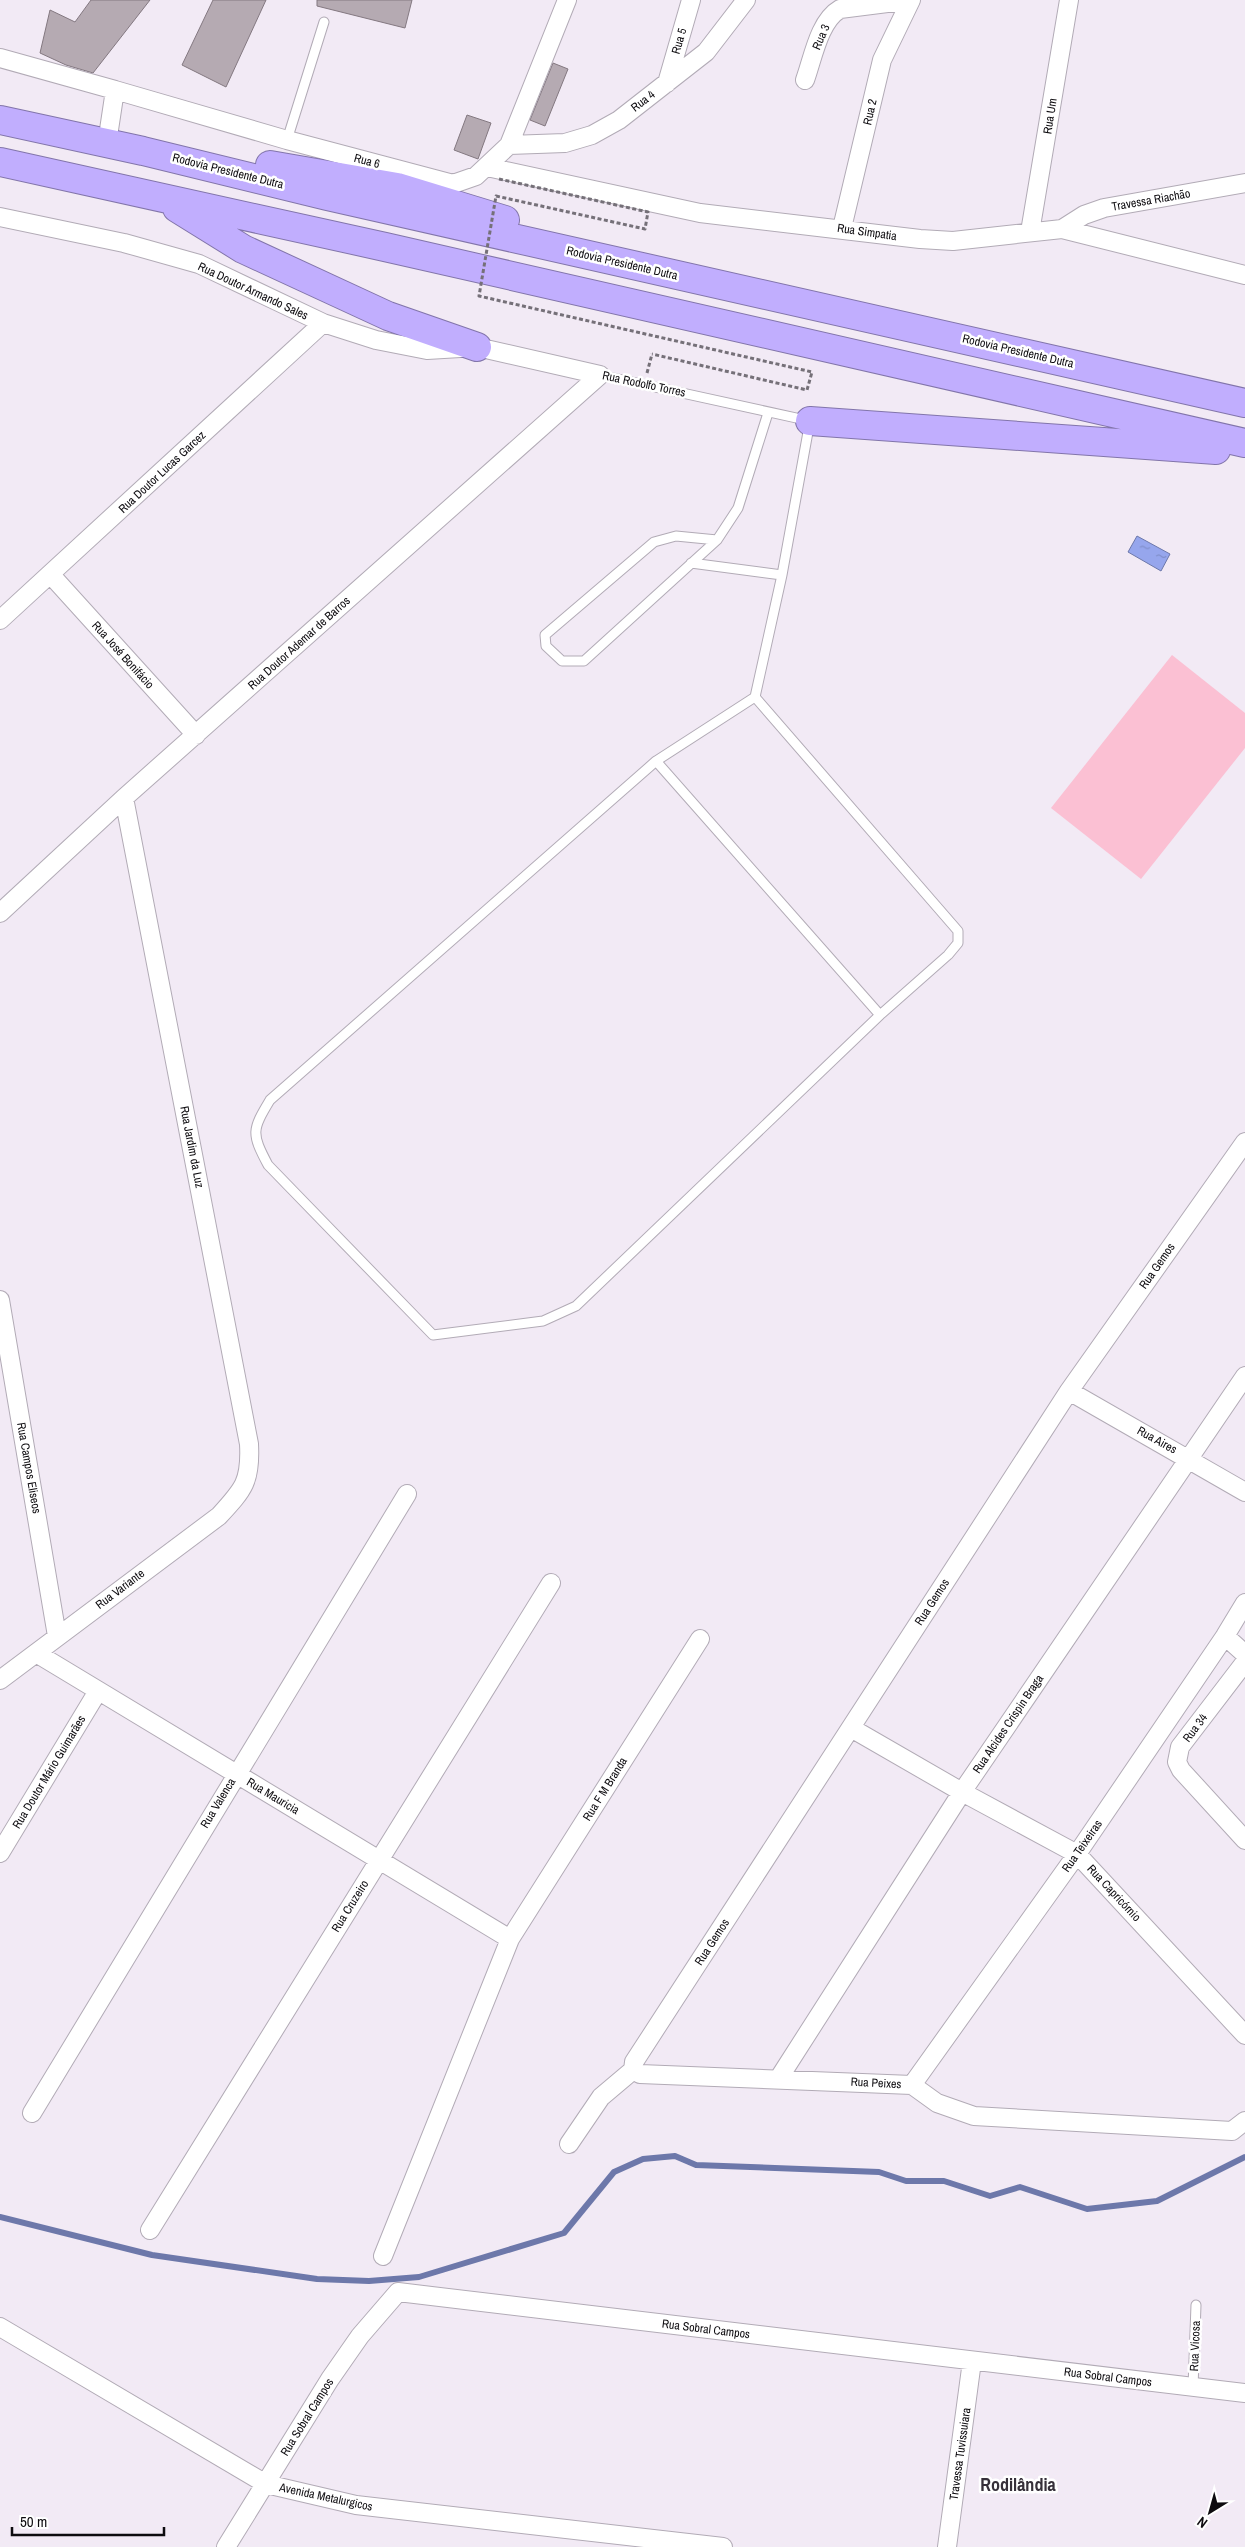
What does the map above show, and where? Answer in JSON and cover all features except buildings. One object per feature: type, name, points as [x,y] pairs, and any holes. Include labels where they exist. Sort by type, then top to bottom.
[{"type":"highway","name":"Rodovia Presidente Dutra","points":[[0,120],[1245,403]]},
{"type":"highway","points":[[0,162],[162,197],[1245,443]]},
{"type":"highway","points":[[162,197],[243,249],[388,316],[477,347]]},
{"type":"highway","points":[[810,421],[1245,452]]},
{"type":"street","name":"Rua 6","points":[[0,58],[287,140],[453,184],[476,176],[493,173],[509,145],[567,0]]},
{"type":"street","name":"Rua 5","points":[[667,83],[691,0]]},
{"type":"street","name":"Rua 4","points":[[509,145],[565,143],[592,135],[619,120],[706,52],[746,0]]},
{"type":"street","name":"Rua 3","points":[[805,80],[820,38],[835,12],[840,9],[911,0]]},
{"type":"street","name":"Rua 2","points":[[842,228],[882,60],[911,0]]},
{"type":"street","name":"Rua Um","points":[[1030,232],[1069,0]]},
{"type":"street","points":[[107,144],[115,90]]},
{"type":"street","name":"Rua Simpatia","points":[[493,173],[700,213],[842,228],[920,239],[953,241],[1062,229],[1245,275]]},
{"type":"street","name":"Travessa Riachão","points":[[1062,229],[1084,214],[1104,208],[1245,183]]},
{"type":"street","name":"Rua Doutor Armando Sales","points":[[0,217],[124,243],[200,264],[322,323],[376,340],[427,350],[477,347]]},
{"type":"street","name":"Rua Doutor Lucas Garcez","points":[[0,620],[322,323]]},
{"type":"street","name":"Rua Rodolfo Torres","points":[[477,347],[600,375]]},
{"type":"street","name":"Rua Doutor Ademar de Barros","points":[[0,912],[124,798],[600,375]]},
{"type":"street","name":"Rua José Bonifácio","points":[[51,575],[196,734]]},
{"type":"street","name":"Rua Jardim da Luz","points":[[124,798],[249,1444],[250,1469],[238,1495]]},
{"type":"street","name":"Rua Gemos","points":[[633,2070],[634,2062],[1069,1391],[1245,1142]]},
{"type":"street","name":"Rua Campos Eliseos","points":[[0,1300],[57,1636]]},
{"type":"street","name":"Rua Alcides Crispin Braga","points":[[779,2078],[962,1792],[1245,1376]]},
{"type":"street","name":"Rua Aires","points":[[1069,1391],[1189,1458],[1245,1492]]},
{"type":"street","name":"Rua Valenca","points":[[32,2113],[236,1773],[407,1494]]},
{"type":"street","name":"Rua Variante","points":[[0,1680],[219,1516],[238,1495]]},
{"type":"street","name":"Rua Cruzeiro","points":[[150,2230],[551,1583]]},
{"type":"street","name":"Rua Teixeiras","points":[[912,2085],[1077,1854],[1226,1636],[1245,1603]]},
{"type":"street","points":[[1226,1636],[1245,1654]]},
{"type":"street","name":"Rua F M Branda","points":[[383,2256],[510,1939],[700,1639]]},
{"type":"street","name":"Rua Mauricia","points":[[36,1653],[510,1939]]},
{"type":"street","name":"Rua 34","points":[[1245,1662],[1180,1747],[1177,1754],[1181,1770],[1245,1840]]},
{"type":"street","name":"Rua Doutor Mário Guimarães","points":[[0,1853],[98,1691]]},
{"type":"street","name":"Rua Capricórnio","points":[[852,1728],[962,1792],[1077,1854],[1245,2035]]},
{"type":"street","points":[[569,2144],[601,2097],[633,2070]]},
{"type":"street","name":"Rua Peixes","points":[[633,2070],[640,2074],[779,2078],[912,2085],[937,2103],[974,2116],[1238,2126]]},
{"type":"street","name":"Rua Sobral Campos","points":[[266,2484],[330,2379],[360,2336],[398,2292],[1245,2393]]},
{"type":"street","name":"Avenida Metalurgicos","points":[[0,2327],[266,2484],[356,2506],[723,2547]]},
{"type":"street","name":"Travessa Tuvissuiara","points":[[947,2547],[972,2361]]},
{"type":"street","points":[[226,2547],[266,2484]]},
{"type":"lane","points":[[287,140],[324,22]]},
{"type":"lane","name":"Rua Rodolfo Torres","points":[[600,375],[644,383],[768,413],[810,421]]},
{"type":"lane","points":[[717,540],[676,536],[654,542],[545,635],[546,646],[562,661],[584,661],[717,540],[738,508],[768,413]]},
{"type":"lane","points":[[755,697],[958,931],[958,943],[948,955],[880,1015],[576,1306],[543,1321],[433,1335],[268,1164],[255,1141],[257,1123],[270,1100],[656,761],[755,697],[782,576],[810,421]]},
{"type":"lane","points":[[691,563],[782,576]]},
{"type":"lane","points":[[656,761],[880,1015]]},
{"type":"lane","name":"Rua Vicosa","points":[[1193,2387],[1196,2306]]},
{"type":"path","points":[[493,173],[648,212],[645,229],[496,196],[479,296],[812,372],[807,390],[652,354],[644,383]]},
{"type":"shaded area","points":[[1172,655],[1245,713],[1245,748],[1141,879],[1051,808]]},
{"type":"water","points":[[1137,536],[1170,554],[1161,571],[1128,552]]},
{"type":"waterway","points":[[0,2217],[152,2255],[317,2279],[369,2281],[419,2277],[564,2233],[614,2172],[643,2159],[675,2156],[696,2165],[879,2172],[906,2181],[944,2181],[990,2196],[1020,2187],[1087,2209],[1157,2201],[1245,2157]]},
{"type":"district","name":"Rodilândia","points":[[1018,2485]]}]
